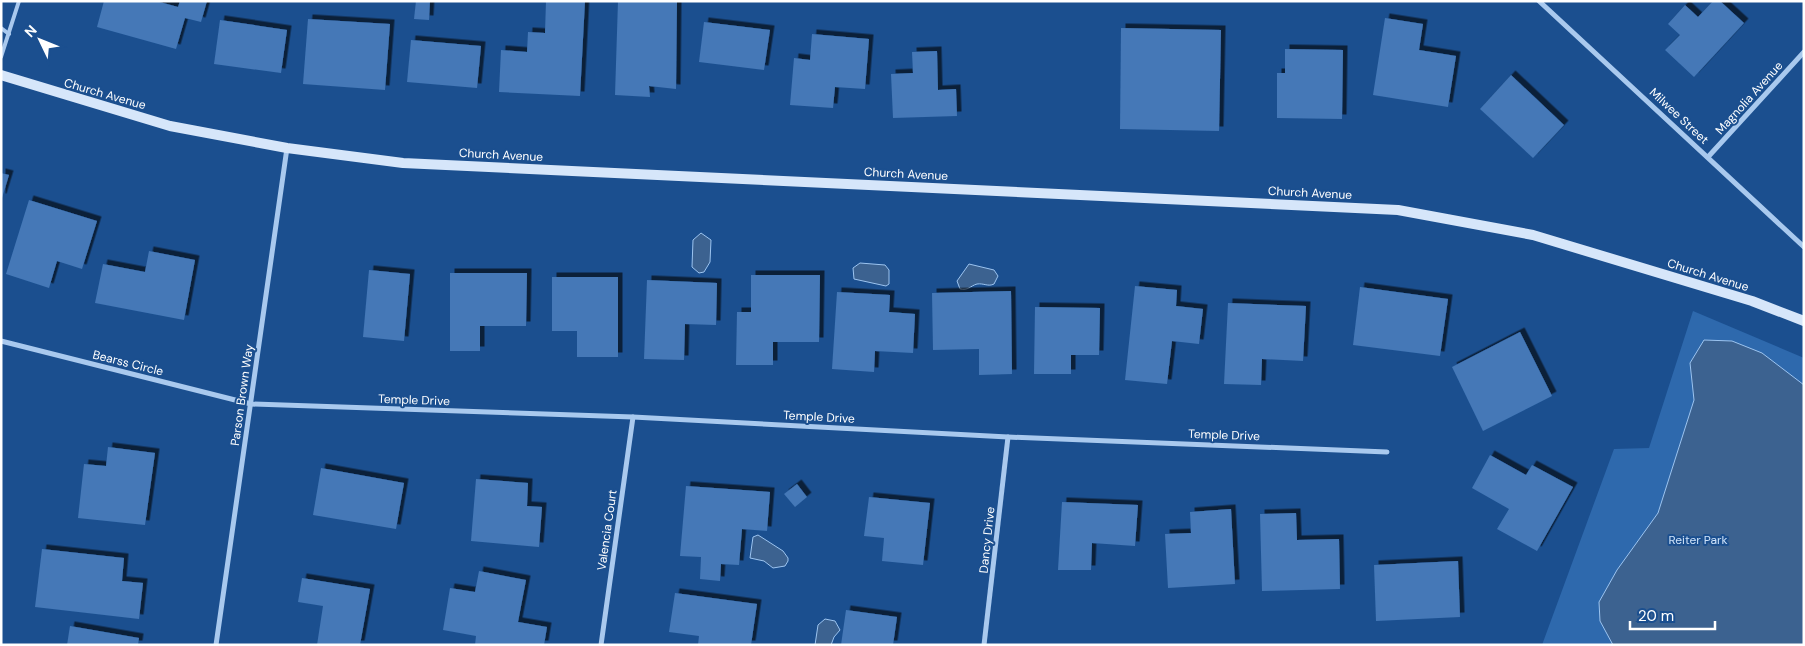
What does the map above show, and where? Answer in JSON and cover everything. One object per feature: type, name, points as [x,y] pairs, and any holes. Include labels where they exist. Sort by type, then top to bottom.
[{"type":"street","name":"Milwee Street","points":[[1540,1],[1804,247]]},
{"type":"street","name":"Magnolia Avenue","points":[[1708,157],[1804,52]]},
{"type":"street","name":"Church Avenue","points":[[1,75],[170,126],[287,148],[402,163],[1398,210],[1534,235],[1752,301],[1804,321]]},
{"type":"street","name":"Parson Brown Way","points":[[216,645],[287,148]]},
{"type":"street","name":"Bearss Circle","points":[[1,341],[250,404]]},
{"type":"street","name":"Temple Drive","points":[[250,404],[633,417],[1008,437],[1387,452]]},
{"type":"street","name":"Valencia Court","points":[[602,645],[633,417]]},
{"type":"street","name":"Dancy Drive","points":[[984,645],[1008,437]]},
{"type":"lane","points":[[1,56],[19,1]]},
{"type":"lane","points":[[1,28],[9,34]]},
{"type":"green space","name":"Reiter Park","points":[[1693,311],[1804,358],[1804,645],[1542,645],[1614,449],[1649,448]]},
{"type":"shaded area","points":[[701,233],[711,240],[710,262],[704,272],[699,273],[692,267],[693,240]]},
{"type":"shaded area","points":[[860,263],[885,265],[889,270],[889,284],[886,286],[854,279],[853,268]]},
{"type":"shaded area","points":[[969,264],[994,270],[998,276],[994,284],[977,284],[967,289],[960,289],[957,281]]},
{"type":"shaded area","name":"Reiter Park","points":[[1704,340],[1732,341],[1762,353],[1804,385],[1804,645],[1613,645],[1600,621],[1599,602],[1617,570],[1658,513],[1694,400],[1690,363]]},
{"type":"shaded area","points":[[758,535],[783,551],[788,558],[785,566],[773,568],[764,561],[750,558],[753,537]]},
{"type":"shaded area","points":[[825,619],[835,621],[840,630],[834,637],[831,645],[815,645],[818,625]]},
{"type":"building","points":[[104,1],[156,1],[178,7],[180,1],[207,1],[201,22],[185,18],[176,49],[97,27]]},
{"type":"building","points":[[416,1],[430,1],[429,20],[414,19]]},
{"type":"building","points":[[546,1],[585,1],[580,96],[499,92],[501,50],[527,52],[528,32],[545,33]]},
{"type":"building","points":[[618,1],[677,1],[676,89],[649,86],[650,97],[615,95]]},
{"type":"building","points":[[1713,1],[1720,1],[1744,23],[1694,77],[1665,50],[1680,35],[1668,24],[1685,5],[1698,17]]},
{"type":"building","points":[[1385,18],[1423,24],[1419,50],[1456,56],[1448,107],[1373,95]]},
{"type":"building","points":[[308,19],[390,24],[385,90],[303,84]]},
{"type":"building","points":[[220,20],[287,30],[281,73],[214,64]]},
{"type":"building","points":[[704,22],[770,30],[764,70],[699,62]]},
{"type":"building","points":[[1121,28],[1221,30],[1219,131],[1120,129]]},
{"type":"building","points":[[812,34],[869,39],[865,89],[835,87],[833,108],[790,105],[794,58],[810,60]]},
{"type":"building","points":[[411,40],[481,46],[477,88],[407,82]]},
{"type":"building","points":[[1285,49],[1343,50],[1342,119],[1277,118],[1277,73],[1285,73]]},
{"type":"building","points":[[937,51],[938,90],[956,89],[957,116],[893,118],[891,74],[913,73],[912,52]]},
{"type":"building","points":[[1511,75],[1564,125],[1533,158],[1480,109]]},
{"type":"building","points":[[1,173],[9,175],[2,198],[1,198]]},
{"type":"building","points":[[29,200],[97,221],[82,269],[57,261],[49,288],[6,274]]},
{"type":"building","points":[[149,251],[195,260],[184,320],[95,303],[103,264],[145,272]]},
{"type":"building","points":[[369,270],[410,274],[404,341],[363,337]]},
{"type":"building","points":[[450,273],[527,273],[526,326],[480,326],[480,351],[450,351]]},
{"type":"building","points":[[751,275],[820,275],[819,342],[773,342],[773,365],[736,365],[737,312],[751,312]]},
{"type":"building","points":[[552,277],[618,277],[618,357],[577,357],[577,331],[552,331]]},
{"type":"building","points":[[647,280],[717,283],[716,325],[685,324],[684,360],[644,359]]},
{"type":"building","points":[[1135,286],[1177,290],[1176,306],[1203,309],[1199,344],[1172,341],[1167,384],[1125,380]]},
{"type":"building","points":[[1360,287],[1448,299],[1440,356],[1353,345]]},
{"type":"building","points":[[1011,291],[1012,374],[979,375],[979,349],[933,350],[932,293]]},
{"type":"building","points":[[837,292],[890,295],[889,312],[915,314],[913,353],[875,351],[874,372],[832,369]]},
{"type":"building","points":[[1228,303],[1306,306],[1303,361],[1262,359],[1261,385],[1224,384]]},
{"type":"building","points":[[1035,307],[1100,308],[1099,355],[1071,355],[1071,374],[1034,374]]},
{"type":"building","points":[[1520,332],[1552,396],[1483,431],[1452,367]]},
{"type":"building","points":[[108,447],[155,453],[145,525],[78,518],[84,464],[106,466]]},
{"type":"building","points":[[1490,455],[1526,475],[1532,465],[1573,487],[1537,551],[1497,529],[1509,509],[1472,488]]},
{"type":"building","points":[[321,468],[404,483],[396,529],[313,515]]},
{"type":"building","points":[[476,479],[528,483],[527,506],[542,507],[539,547],[471,541]]},
{"type":"building","points":[[797,484],[807,497],[795,507],[784,494]]},
{"type":"building","points":[[686,486],[770,492],[767,531],[742,529],[739,565],[721,564],[720,581],[700,579],[701,557],[680,556]]},
{"type":"building","points":[[869,497],[930,503],[923,565],[882,561],[884,538],[864,536]]},
{"type":"building","points":[[1062,502],[1138,505],[1135,546],[1092,543],[1091,570],[1058,570]]},
{"type":"building","points":[[1231,509],[1235,584],[1168,588],[1165,534],[1191,533],[1190,512]]},
{"type":"building","points":[[1296,513],[1297,540],[1339,539],[1340,589],[1262,591],[1260,514]]},
{"type":"building","points":[[42,549],[124,558],[122,581],[143,583],[139,619],[35,607]]},
{"type":"building","points":[[1458,561],[1460,617],[1376,621],[1374,565]]},
{"type":"building","points":[[479,571],[526,580],[518,622],[547,627],[544,645],[475,645],[476,636],[443,630],[450,588],[475,592]]},
{"type":"building","points":[[302,578],[370,589],[360,645],[317,645],[323,606],[298,602]]},
{"type":"building","points":[[675,593],[757,604],[751,645],[698,645],[699,636],[669,632]]},
{"type":"building","points":[[846,610],[897,617],[893,645],[841,645]]},
{"type":"building","points":[[70,626],[139,638],[138,645],[67,645]]}]
